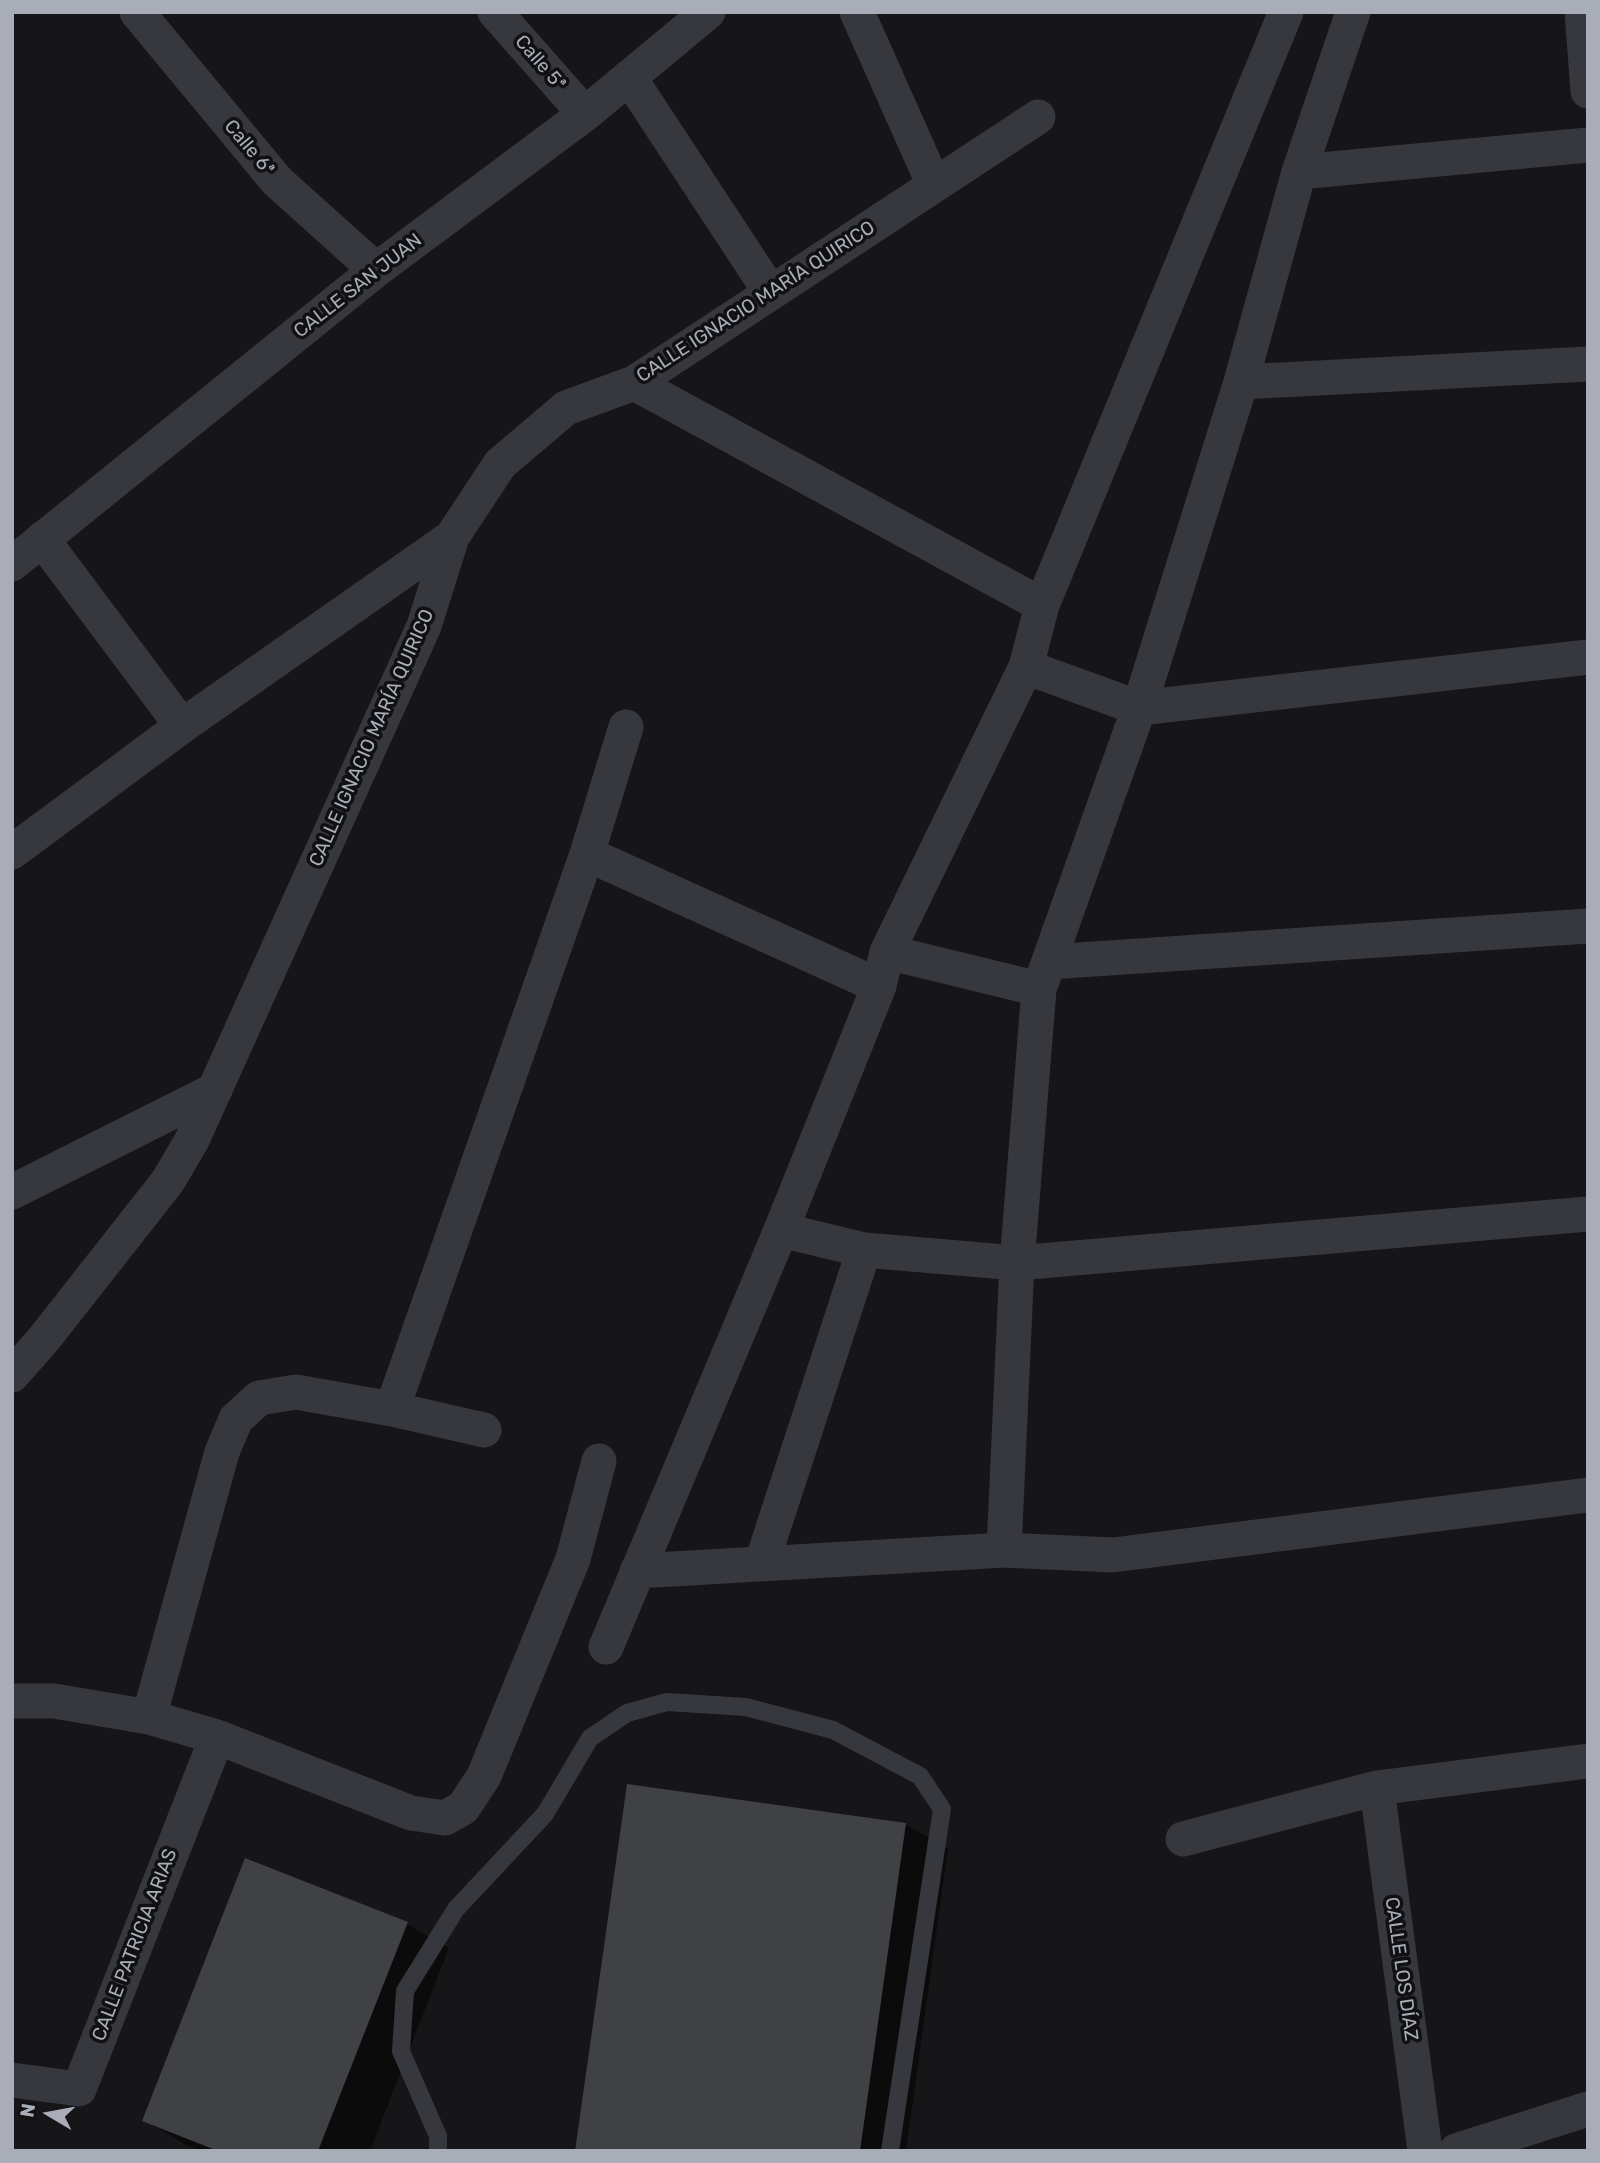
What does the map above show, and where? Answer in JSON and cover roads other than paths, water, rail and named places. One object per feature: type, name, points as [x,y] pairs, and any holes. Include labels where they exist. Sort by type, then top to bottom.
[{"type":"street","name":"Calle 6ª","points":[[137,12],[277,181],[376,270]]},
{"type":"street","name":"Calle 5ª","points":[[495,12],[584,114]]},
{"type":"street","name":"CALLE SAN JUAN","points":[[12,564],[376,270],[584,114],[708,12]]},
{"type":"street","points":[[857,12],[934,185]]},
{"type":"street","points":[[606,1647],[781,1230],[879,986],[887,952],[1027,667],[1042,605],[1286,12]]},
{"type":"street","points":[[1003,1550],[1017,1263],[1044,976],[1139,708],[1241,382],[1299,172],[1353,12]]},
{"type":"street","points":[[1582,12],[1588,91]]},
{"type":"street","points":[[629,77],[771,293]]},
{"type":"street","name":"CALLE IGNACIO MARÍA QUIRICO","points":[[12,1375],[43,1340],[168,1181],[192,1140],[424,626],[452,537],[500,464],[566,408],[634,383],[1038,117]]},
{"type":"street","points":[[1299,172],[1588,145]]},
{"type":"street","points":[[1241,382],[1588,364]]},
{"type":"street","points":[[634,383],[1042,605]]},
{"type":"street","points":[[12,852],[182,726],[452,537]]},
{"type":"street","points":[[42,539],[182,726]]},
{"type":"street","points":[[1027,667],[1139,708],[1588,657]]},
{"type":"street","points":[[392,1409],[587,855],[626,727]]},
{"type":"street","points":[[587,855],[879,986]]},
{"type":"street","points":[[887,952],[1044,976],[1588,926]]},
{"type":"street","points":[[12,1192],[215,1090]]},
{"type":"street","points":[[781,1230],[864,1250],[1017,1263],[1588,1214]]},
{"type":"street","points":[[762,1562],[864,1250]]},
{"type":"street","points":[[149,1717],[222,1452],[236,1419],[259,1398],[296,1392],[392,1409],[484,1430]]},
{"type":"street","points":[[12,1701],[54,1701],[149,1717],[217,1737],[411,1812],[445,1818],[463,1808],[484,1776],[573,1559],[599,1461]]},
{"type":"street","points":[[637,1571],[1003,1550],[1113,1555],[1588,1496]]},
{"type":"street","name":"CALLE PATRICIA ARIAS","points":[[12,2081],[79,2090],[217,1737]]},
{"type":"street","points":[[1183,1839],[1377,1788],[1588,1761]]},
{"type":"street","name":"CALLE LOS DÍAZ","points":[[1377,1788],[1425,2151]]},
{"type":"street","points":[[1455,2151],[1588,2109]]},
{"type":"lane","points":[[438,2151],[438,2136],[401,2051],[405,1991],[456,1909],[545,1814],[590,1738],[627,1713],[667,1702],[746,1707],[833,1730],[920,1776],[942,1809],[890,2151]]}]
